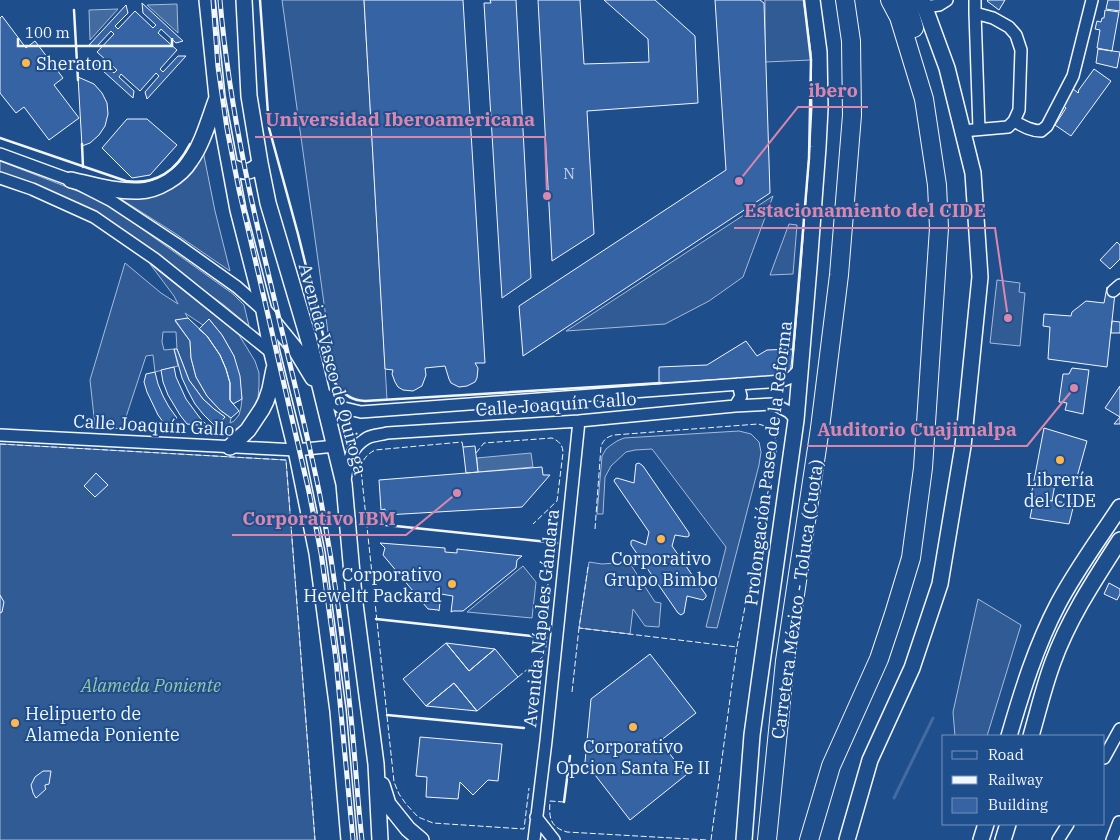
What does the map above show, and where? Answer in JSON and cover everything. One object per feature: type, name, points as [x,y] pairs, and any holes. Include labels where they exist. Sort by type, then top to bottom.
[{"type":"highway","name":"Carretera México - Toluca (Cuota)","points":[[767,840],[785,661],[820,428],[839,275],[852,115],[852,41],[844,0]]},
{"type":"highway","points":[[808,840],[831,766],[879,659],[911,558],[923,468],[939,228],[937,185],[924,99],[898,17],[890,0]]},
{"type":"highway","points":[[913,4],[928,72],[924,99]]},
{"type":"main road","points":[[207,0],[217,97],[230,166],[248,252],[264,311],[296,450],[317,553],[338,711],[349,840]]},
{"type":"main road","name":"Avenida Vasco de Quiroga","points":[[244,0],[249,96],[268,203],[309,341],[344,484],[354,596],[376,764],[380,840]]},
{"type":"main road","name":"Prolongación Paseo de la Reforma","points":[[744,840],[752,735],[796,420],[818,156],[820,108],[819,52],[812,0]]},
{"type":"main road","points":[[847,840],[870,760],[912,668],[940,584],[963,446],[980,277],[973,173],[947,68],[913,4]]},
{"type":"main road","points":[[71,180],[121,191],[141,192],[161,186],[176,176],[190,162],[204,135],[217,97]]},
{"type":"main road","points":[[230,166],[246,172],[260,163]]},
{"type":"main road","points":[[264,311],[296,350],[322,392]]},
{"type":"main road","points":[[230,447],[248,430],[266,401],[270,389],[274,358]]},
{"type":"main road","points":[[1009,735],[1032,663],[1059,602],[1120,508]]},
{"type":"main road","points":[[1031,735],[1052,663],[1066,632],[1093,582],[1120,540]]},
{"type":"main road","points":[[376,764],[388,804],[408,829],[421,840]]},
{"type":"main road","points":[[982,840],[986,825]]},
{"type":"main road","points":[[1003,840],[1008,825]]},
{"type":"street","points":[[913,4],[939,5],[947,0]]},
{"type":"street","points":[[975,0],[979,129]]},
{"type":"street","points":[[1014,121],[1035,131],[1041,131],[1047,126],[1073,76],[1092,0]]},
{"type":"street","points":[[962,131],[1008,127],[1014,121],[1019,110],[1021,50],[1016,35],[1009,27],[993,18],[975,13]]},
{"type":"street","points":[[0,154],[71,180],[110,200],[237,287],[264,311]]},
{"type":"street","points":[[0,178],[32,189],[94,217],[155,259],[274,358]]},
{"type":"street","name":"Calle Joaquín Gallo","points":[[344,484],[348,460],[352,452],[386,422],[738,384],[782,381],[792,377],[800,369]]},
{"type":"street","points":[[735,406],[741,396],[738,384]]},
{"type":"street","name":"Calle Joaquín Gallo","points":[[322,392],[340,407],[361,412],[386,422],[579,422],[735,406],[774,404],[790,412],[796,420]]},
{"type":"street","name":"Avenida Nápoles Gándara","points":[[534,840],[579,422]]},
{"type":"street","name":"Calle Joaquín Gallo","points":[[0,435],[296,450],[335,446]]},
{"type":"street","points":[[1105,756],[1120,729]]},
{"type":"street","points":[[536,817],[554,840]]},
{"type":"street","points":[[1112,840],[1119,822]]},
{"type":"street","points":[[1058,840],[1067,825]]},
{"type":"shaded area","points":[[282,0],[364,0],[387,400],[357,401],[349,398],[335,383]]},
{"type":"shaded area","points":[[765,0],[804,0],[811,60],[765,62]]},
{"type":"shaded area","points":[[177,4],[178,33],[147,5]]},
{"type":"shaded area","points":[[118,9],[90,40],[89,10]]},
{"type":"shaded area","points":[[203,151],[230,271],[113,194],[190,172],[198,162]]},
{"type":"shaded area","points":[[0,161],[103,201],[233,294],[244,305],[249,326],[224,305],[98,214],[0,175]]},
{"type":"shaded area","points":[[773,196],[743,277],[709,301],[665,324],[566,331]]},
{"type":"shaded area","points":[[789,224],[797,225],[793,274],[770,275]]},
{"type":"shaded area","points":[[125,263],[161,293],[178,304],[150,264],[239,335],[255,361],[259,373],[258,398],[248,418],[228,434],[218,436],[207,435],[208,426],[216,427],[225,417],[203,399],[189,380],[177,349],[176,332],[163,332],[162,342],[164,350],[174,349],[178,366],[155,372],[153,355],[146,356],[122,429],[95,426],[90,380]],"holes":[[[185,313],[203,325],[209,319],[222,335],[234,356],[242,399],[239,415],[230,423],[231,418],[220,410],[207,396],[196,377],[191,358],[190,341],[175,321],[188,318]]]},
{"type":"shaded area","points":[[997,280],[1020,283],[1019,292],[1025,293],[1020,346],[990,343]]},
{"type":"shaded area","points":[[739,431],[751,434],[759,442],[761,452],[759,465],[717,628],[706,627],[726,547],[652,449],[626,452],[611,466],[605,477],[603,514],[597,514],[602,456],[606,449],[624,438]]},
{"type":"shaded area","name":"Alameda Poniente","points":[[0,444],[286,460],[315,840],[0,840]]},
{"type":"shaded area","points":[[531,453],[533,467],[478,472],[477,458]]},
{"type":"shaded area","points":[[589,562],[602,564],[629,562],[655,602],[661,603],[659,627],[645,626],[633,609],[630,634],[579,628]]},
{"type":"shaded area","points":[[523,566],[536,582],[532,618],[467,612]]},
{"type":"shaded area","points":[[978,599],[1021,625],[987,735],[955,735],[953,712]]},
{"type":"building","points":[[364,0],[463,0],[485,363],[475,363],[478,368],[477,378],[475,382],[467,386],[459,387],[451,383],[445,366],[425,368],[426,375],[422,386],[413,391],[403,390],[395,382],[392,374],[393,370],[385,369]]},
{"type":"building","points":[[490,0],[516,0],[531,278],[502,298],[484,3],[491,3]]},
{"type":"building","points":[[538,0],[580,0],[584,64],[649,62],[648,39],[604,0],[655,0],[695,36],[698,103],[587,111],[594,234],[552,261]]},
{"type":"building","points":[[715,0],[760,0],[764,3],[770,193],[523,356],[519,306],[726,170]]},
{"type":"building","points":[[988,0],[1005,0],[999,10]]},
{"type":"building","points":[[1108,0],[1120,0],[1120,11],[1106,9]]},
{"type":"building","points":[[142,3],[183,41],[176,43],[161,29],[158,33],[177,50],[160,69],[163,72],[178,56],[186,56],[147,99],[145,92],[159,76],[156,73],[140,91],[121,74],[119,77],[134,91],[133,98],[92,61],[99,60],[114,73],[117,70],[97,52],[114,34],[111,31],[97,46],[89,45],[126,5],[128,13],[115,26],[118,29],[135,11],[153,28],[156,25],[143,13]]},
{"type":"building","points":[[1105,10],[1119,12],[1112,51],[1097,48],[1100,30],[1095,29],[1097,21],[1101,22],[1102,18],[1104,18]]},
{"type":"building","name":"Sheraton","points":[[2,16],[26,48],[35,41],[63,78],[54,85],[79,118],[49,140],[24,107],[16,113],[0,93],[0,18]]},
{"type":"building","points":[[1098,49],[1120,52],[1117,68],[1096,63]]},
{"type":"building","points":[[1094,69],[1111,81],[1071,136],[1055,125],[1066,108],[1063,105],[1067,100],[1064,99],[1072,88],[1079,92]]},
{"type":"building","points":[[78,77],[94,84],[102,93],[107,103],[108,114],[105,126],[99,135],[90,143],[82,146]]},
{"type":"building","points":[[127,119],[147,119],[177,145],[150,175],[132,178],[102,148]]},
{"type":"building","points":[[1117,242],[1120,245],[1120,259],[1110,269],[1100,260]]},
{"type":"building","points":[[1107,287],[1115,293],[1107,367],[1048,359],[1050,327],[1043,326],[1044,314],[1071,316],[1072,312],[1086,301],[1104,303]]},
{"type":"building","points":[[188,318],[207,336],[220,355],[230,383],[230,400],[239,411],[231,418],[220,410],[207,396],[196,377],[191,358],[190,341],[175,320]]},
{"type":"building","points":[[209,319],[222,335],[234,356],[240,376],[242,399],[233,404],[230,400],[230,383],[220,355],[207,336],[199,329]]},
{"type":"building","points":[[1112,321],[1120,322],[1120,333],[1111,333]]},
{"type":"building","points":[[746,341],[757,356],[767,350],[793,349],[790,375],[659,383],[659,367],[707,365]]},
{"type":"building","points":[[174,349],[177,349],[189,380],[203,399],[225,417],[216,427],[195,404],[188,391],[182,378]]},
{"type":"building","points":[[174,367],[176,377],[186,399],[208,426],[187,424],[168,395],[161,370]]},
{"type":"building","points":[[1072,368],[1089,370],[1083,414],[1065,410],[1067,403],[1059,402],[1063,374],[1069,374]]},
{"type":"building","points":[[155,372],[163,396],[177,418],[166,426],[158,415],[144,382],[146,374]]},
{"type":"building","points":[[1120,386],[1120,417],[1105,408]]},
{"type":"building","points":[[1120,417],[1120,424],[1114,424]]},
{"type":"building","name":"Librería del CIDE","points":[[1044,428],[1087,441],[1075,484],[1056,478],[1052,501],[1031,496]]},
{"type":"building","points":[[475,446],[478,472],[466,473],[463,447]]},
{"type":"building","name":"Corporativo Grupo Bimbo","points":[[639,463],[643,466],[689,533],[687,537],[675,535],[672,546],[706,597],[703,600],[687,596],[684,613],[681,615],[631,545],[633,540],[646,545],[649,532],[614,481],[617,478],[634,483],[636,464]]},
{"type":"building","points":[[542,467],[543,475],[550,475],[522,507],[386,515],[385,509],[381,510],[379,480]]},
{"type":"building","points":[[96,473],[108,485],[95,497],[84,486]]},
{"type":"building","points":[[1034,498],[1074,504],[1069,524],[1030,518]]},
{"type":"building","name":"Corporativo Heweltt Packard","points":[[380,543],[445,548],[445,552],[457,553],[457,549],[522,556],[517,560],[516,568],[463,611],[451,612],[453,596],[441,594],[439,611],[428,609],[383,555],[385,548]]},
{"type":"building","points":[[1109,583],[1120,589],[1117,600],[1104,594]]},
{"type":"building","points":[[0,595],[4,602],[2,612],[0,613]]},
{"type":"building","points":[[446,643],[469,671],[495,649],[518,677],[477,711],[454,683],[426,706],[403,679]]},
{"type":"building","points":[[446,643],[495,649],[469,671]]},
{"type":"building","name":"Corporativo Opcion Santa Fe II","points":[[650,654],[696,713],[660,741],[686,775],[630,820],[585,762],[591,699]]},
{"type":"building","points":[[454,683],[477,711],[426,706]]},
{"type":"building","points":[[420,737],[502,744],[498,781],[488,780],[473,795],[460,782],[458,799],[426,797],[427,777],[416,776]]},
{"type":"building","points":[[43,771],[51,771],[49,784],[45,785],[46,789],[36,798],[31,785],[35,777]]},
{"type":"waterway","points":[[894,798],[933,718]]},
{"type":"railway","points":[[213,0],[218,67],[227,129],[321,553],[336,660],[353,840]]},
{"type":"railway","points":[[220,0],[227,62],[249,186],[306,430],[329,545],[352,724],[362,840]]},
{"type":"fence","points":[[588,567],[579,628],[737,647],[777,447],[774,434],[767,427],[758,424],[614,435],[608,438],[601,446],[595,529]]},
{"type":"fence","points":[[476,453],[484,443],[552,438],[557,440],[563,453],[557,501],[533,524]]},
{"type":"fence","points":[[463,447],[462,442],[375,450],[362,463],[361,470],[394,782],[399,794],[418,817],[433,823],[524,829],[529,788]]},
{"type":"fence","points":[[0,444],[286,460],[315,840]]},
{"type":"fence","points":[[518,677],[545,655],[547,637],[541,637],[548,584]]},
{"type":"fence","points":[[572,692],[579,628]]},
{"type":"fence","points":[[711,840],[737,647]]},
{"type":"fence","points":[[564,802],[550,801],[550,816],[553,824],[567,832],[707,840]]},
{"type":"wall","points":[[260,0],[269,128],[298,234],[335,383],[341,390],[351,398],[365,401],[661,383]]},
{"type":"wall","points":[[793,351],[809,158],[811,60],[804,0]]},
{"type":"wall","points":[[74,10],[78,80]]},
{"type":"wall","points":[[0,138],[126,181],[137,182],[156,178],[172,169],[185,154],[190,144]]},
{"type":"wall","points":[[82,144],[83,167]]},
{"type":"wall","points":[[367,523],[557,543]]},
{"type":"wall","points":[[376,619],[541,637]]},
{"type":"wall","points":[[387,715],[524,728]]},
{"type":"wall","points":[[564,802],[570,756]]},
{"type":"place","name":"Sheraton","points":[[26,63]]},
{"type":"place","name":"ibero","points":[[739,181]]},
{"type":"place","name":"Universidad Iberoamericana","points":[[547,196]]},
{"type":"place","name":"Estacionamiento del CIDE","points":[[1008,318]]},
{"type":"place","name":"Auditorio Cuajimalpa","points":[[1074,388]]},
{"type":"place","name":"Librería del CIDE","points":[[1060,460]]},
{"type":"place","name":"Corporativo IBM","points":[[457,493]]},
{"type":"place","name":"Corporativo Grupo Bimbo","points":[[661,539]]},
{"type":"place","name":"Corporativo Heweltt Packard","points":[[452,584]]},
{"type":"place","name":"Helipuerto de Alameda Poniente","points":[[15,723]]},
{"type":"place","name":"Corporativo Opcion Santa Fe II","points":[[633,727]]}]
